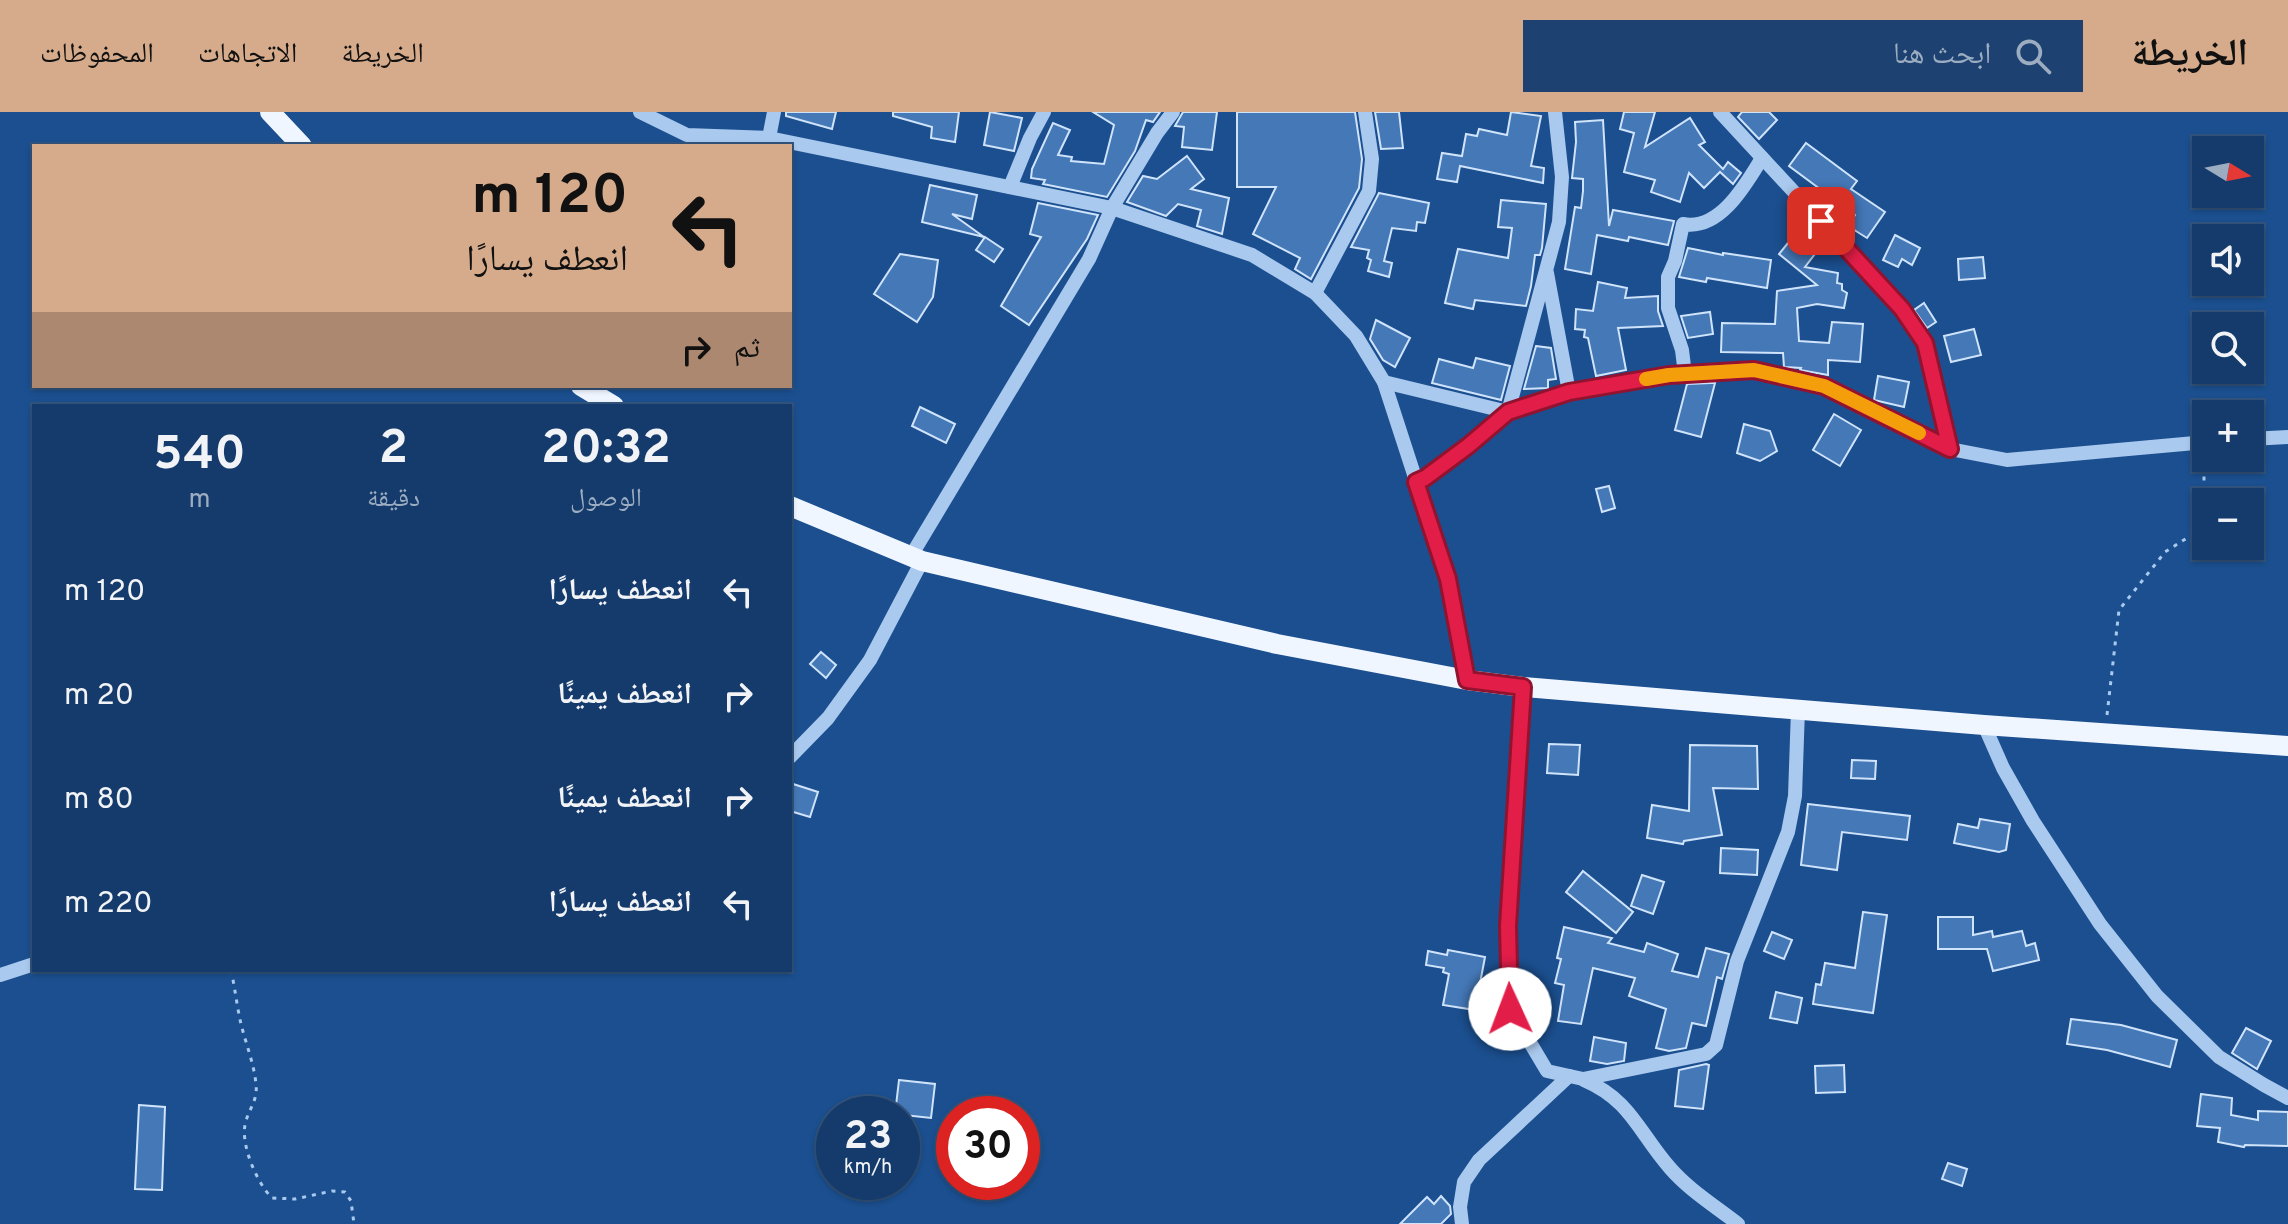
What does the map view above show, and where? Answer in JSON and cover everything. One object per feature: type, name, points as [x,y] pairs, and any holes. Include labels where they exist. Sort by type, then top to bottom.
[{"type":"main road","points":[[270,112],[300,144]]},
{"type":"main road","points":[[584,388],[611,404]]},
{"type":"main road","points":[[792,507],[916,559],[1277,644],[1467,680],[1984,725],[2288,746]]},
{"type":"street","points":[[640,112],[687,135],[769,138],[1112,208],[1252,255],[1315,293],[1356,336],[1384,382],[1448,579],[1467,680]]},
{"type":"street","points":[[769,138],[774,112]]},
{"type":"street","points":[[1010,187],[1044,112]]},
{"type":"street","points":[[792,755],[828,718],[870,660],[916,559],[1089,259],[1112,208],[1173,112]]},
{"type":"street","points":[[1315,293],[1369,191],[1372,159],[1365,112]]},
{"type":"street","points":[[1508,412],[1559,222],[1562,177],[1555,112]]},
{"type":"street","points":[[1720,112],[1902,309],[1925,343],[1950,449]]},
{"type":"street","points":[[1685,374],[1682,350],[1668,308],[1668,277],[1683,224],[1690,226],[1718,216],[1740,194],[1762,158]]},
{"type":"street","points":[[1546,269],[1569,392]]},
{"type":"street","points":[[1416,482],[1468,446],[1508,412],[1569,392],[1685,374],[1754,370],[1824,386],[1950,449],[2007,460],[2192,443]]},
{"type":"street","points":[[1384,382],[1508,412]]},
{"type":"street","points":[[2264,438],[2288,437]]},
{"type":"street","points":[[1523,687],[1508,926],[1510,1009],[1547,1071],[1603,1088],[1626,1108],[1670,1168],[1738,1224]]},
{"type":"street","points":[[1462,1224],[1460,1207],[1464,1182],[1479,1160],[1576,1078],[1706,1054],[1716,1045],[1737,961],[1788,832],[1795,796],[1798,709]]},
{"type":"street","points":[[1984,725],[2003,768],[2041,834],[2100,924],[2157,996],[2219,1057],[2288,1098]]},
{"type":"street","points":[[0,975],[32,965]]},
{"type":"path","points":[[2105,734],[2119,610],[2165,552],[2198,531],[2204,508],[2205,472]]},
{"type":"path","points":[[231,972],[256,1084],[256,1101],[244,1127],[252,1166],[262,1187],[272,1198],[295,1199],[332,1191],[345,1192],[351,1201],[354,1224]]},
{"type":"building","points":[[786,112],[836,112],[832,129],[786,116]]},
{"type":"building","points":[[893,112],[959,112],[955,142],[931,138],[932,127],[893,116]]},
{"type":"building","points":[[990,112],[1022,118],[1014,151],[984,145]]},
{"type":"building","points":[[1093,112],[1160,112],[1153,122],[1146,120],[1135,151],[1107,197],[1043,184],[1045,180],[1031,178],[1032,169],[1053,123],[1070,130],[1058,155],[1072,157],[1071,161],[1104,164],[1114,125]]},
{"type":"building","points":[[1183,112],[1217,112],[1212,150],[1182,147],[1184,127],[1175,126]]},
{"type":"building","points":[[1237,112],[1355,112],[1362,159],[1359,188],[1311,279],[1295,269],[1300,258],[1253,234],[1276,187],[1237,187]]},
{"type":"building","points":[[1375,112],[1399,112],[1403,148],[1381,149]]},
{"type":"building","points":[[1511,112],[1541,116],[1531,166],[1544,168],[1543,183],[1460,166],[1457,182],[1437,179],[1442,153],[1462,156],[1466,134],[1477,136],[1479,129],[1507,135]]},
{"type":"building","points":[[1624,112],[1655,112],[1645,147],[1690,118],[1705,142],[1699,145],[1723,169],[1728,162],[1741,173],[1733,184],[1720,172],[1704,188],[1689,173],[1680,202],[1651,192],[1655,180],[1624,172],[1634,133],[1620,129]]},
{"type":"building","points":[[1742,112],[1769,112],[1777,120],[1759,139],[1738,117]]},
{"type":"building","points":[[1603,120],[1609,226],[1613,210],[1674,221],[1668,245],[1629,237],[1628,241],[1597,235],[1591,274],[1565,269],[1575,207],[1581,208],[1583,191],[1583,179],[1572,178],[1575,122]]},
{"type":"building","points":[[1806,143],[1857,181],[1851,189],[1885,212],[1867,238],[1848,226],[1855,215],[1789,166]]},
{"type":"building","points":[[1187,156],[1204,179],[1191,189],[1229,198],[1222,234],[1197,226],[1201,210],[1178,204],[1166,216],[1127,202],[1143,176],[1157,179]]},
{"type":"building","points":[[930,185],[977,195],[972,219],[952,214],[984,237],[922,222]]},
{"type":"building","points":[[1379,193],[1429,203],[1425,223],[1417,222],[1416,231],[1392,228],[1384,261],[1392,263],[1389,277],[1368,271],[1371,260],[1367,258],[1369,250],[1351,247]]},
{"type":"building","points":[[1501,200],[1546,204],[1542,248],[1540,255],[1535,255],[1526,306],[1475,300],[1473,309],[1445,303],[1458,249],[1508,258],[1512,228],[1498,227]]},
{"type":"building","points":[[1038,203],[1098,215],[1087,239],[1029,325],[1001,306],[1041,237],[1030,234]]},
{"type":"building","points":[[1796,233],[1818,250],[1805,267],[1838,273],[1837,283],[1842,284],[1842,290],[1847,293],[1844,308],[1817,304],[1797,308],[1799,341],[1829,343],[1832,322],[1863,324],[1860,362],[1828,360],[1828,375],[1784,367],[1783,353],[1721,352],[1722,323],[1775,324],[1777,291],[1817,285],[1779,254]]},
{"type":"building","points":[[1895,235],[1920,248],[1912,265],[1902,259],[1898,267],[1883,260]]},
{"type":"building","points":[[985,237],[1003,249],[994,262],[976,250]]},
{"type":"building","points":[[1688,248],[1771,260],[1767,288],[1707,278],[1706,282],[1679,277]]},
{"type":"building","points":[[900,254],[938,260],[933,297],[917,322],[874,294]]},
{"type":"building","points":[[1983,257],[1985,278],[1959,280],[1958,259]]},
{"type":"building","points":[[1598,282],[1627,288],[1625,298],[1658,296],[1658,311],[1663,326],[1618,328],[1626,370],[1596,376],[1588,338],[1584,337],[1585,330],[1575,329],[1576,309],[1593,311]]},
{"type":"building","points":[[1924,303],[1936,322],[1927,328],[1914,310]]},
{"type":"building","points":[[1710,312],[1713,334],[1688,338],[1681,316]]},
{"type":"building","points":[[1376,320],[1410,338],[1395,367],[1383,360],[1370,339]]},
{"type":"building","points":[[1974,329],[1981,355],[1951,362],[1944,336]]},
{"type":"building","points":[[1536,346],[1551,348],[1556,379],[1548,380],[1548,388],[1524,389]]},
{"type":"building","points":[[1476,358],[1510,366],[1501,400],[1432,383],[1439,359],[1473,368]]},
{"type":"building","points":[[1878,376],[1909,382],[1904,407],[1874,400]]},
{"type":"building","points":[[1715,383],[1701,437],[1675,430],[1687,384]]},
{"type":"building","points":[[920,407],[955,424],[946,443],[912,426]]},
{"type":"building","points":[[1834,414],[1861,430],[1840,466],[1813,450]]},
{"type":"building","points":[[1744,424],[1770,431],[1777,451],[1760,461],[1737,453]]},
{"type":"building","points":[[1609,486],[1615,508],[1602,512],[1596,489]]},
{"type":"building","points":[[821,652],[836,665],[826,678],[810,664]]},
{"type":"building","points":[[1549,744],[1580,745],[1578,775],[1547,773]]},
{"type":"building","points":[[1690,745],[1757,746],[1758,789],[1713,788],[1722,835],[1684,841],[1683,844],[1647,838],[1652,805],[1689,811]]},
{"type":"building","points":[[1852,760],[1876,761],[1875,779],[1851,778]]},
{"type":"building","points":[[792,784],[818,792],[810,817],[792,812]]},
{"type":"building","points":[[1808,804],[1910,816],[1907,840],[1842,832],[1837,870],[1801,865]]},
{"type":"building","points":[[1980,819],[2010,824],[2006,850],[1999,852],[1954,843],[1958,824],[1978,828]]},
{"type":"building","points":[[1721,848],[1758,850],[1757,875],[1720,873]]},
{"type":"building","points":[[1583,871],[1633,912],[1616,933],[1566,892]]},
{"type":"building","points":[[1642,875],[1664,882],[1653,914],[1631,906]]},
{"type":"building","points":[[1863,912],[1887,915],[1873,1013],[1813,1004],[1816,984],[1821,985],[1825,963],[1855,968]]},
{"type":"building","points":[[1938,917],[1973,917],[1973,935],[1992,931],[1993,937],[2022,931],[2026,946],[2035,943],[2039,960],[1993,971],[1987,949],[1938,949]]},
{"type":"building","points":[[1564,927],[1612,938],[1608,943],[1644,952],[1647,943],[1678,954],[1672,971],[1698,977],[1706,948],[1729,954],[1722,979],[1717,977],[1706,1026],[1692,1023],[1686,1048],[1669,1051],[1656,1048],[1666,1009],[1629,996],[1635,978],[1593,968],[1581,1024],[1558,1021],[1564,985],[1555,983]]},
{"type":"building","points":[[1772,932],[1792,940],[1784,959],[1764,951]]},
{"type":"building","points":[[1448,950],[1485,957],[1475,1010],[1443,1005],[1449,974],[1443,972],[1444,968],[1426,965],[1428,951],[1447,955]]},
{"type":"building","points":[[1776,992],[1802,998],[1797,1023],[1770,1018]]},
{"type":"building","points":[[2071,1019],[2121,1025],[2177,1040],[2170,1067],[2107,1050],[2067,1044]]},
{"type":"building","points":[[2246,1028],[2271,1041],[2257,1069],[2232,1053]]},
{"type":"building","points":[[1594,1037],[1626,1043],[1624,1061],[1607,1064],[1590,1061]]},
{"type":"building","points":[[1709,1065],[1703,1109],[1675,1106],[1679,1070]]},
{"type":"building","points":[[1844,1065],[1845,1092],[1816,1093],[1815,1066]]},
{"type":"building","points":[[899,1080],[935,1084],[931,1118],[920,1117],[920,1096],[897,1096]]},
{"type":"building","points":[[2201,1094],[2232,1098],[2231,1115],[2258,1120],[2258,1111],[2288,1112],[2288,1146],[2244,1147],[2218,1142],[2220,1128],[2197,1126]]},
{"type":"building","points":[[139,1105],[165,1107],[162,1190],[135,1189]]},
{"type":"building","points":[[1948,1163],[1967,1169],[1962,1186],[1942,1179]]},
{"type":"building","points":[[1441,1196],[1450,1206],[1451,1214],[1441,1224],[1400,1224],[1427,1197],[1434,1204]]},
{"type":"slow traffic","points":[[1646,379],[1754,370],[1824,386],[1919,433]]},
{"type":"route","points":[[1510,1009],[1508,926],[1523,687],[1467,680],[1448,579],[1416,482],[1468,446],[1508,412],[1569,392],[1669,375],[1754,370],[1824,386],[1950,449],[1925,343],[1902,309],[1821,221]]}]
